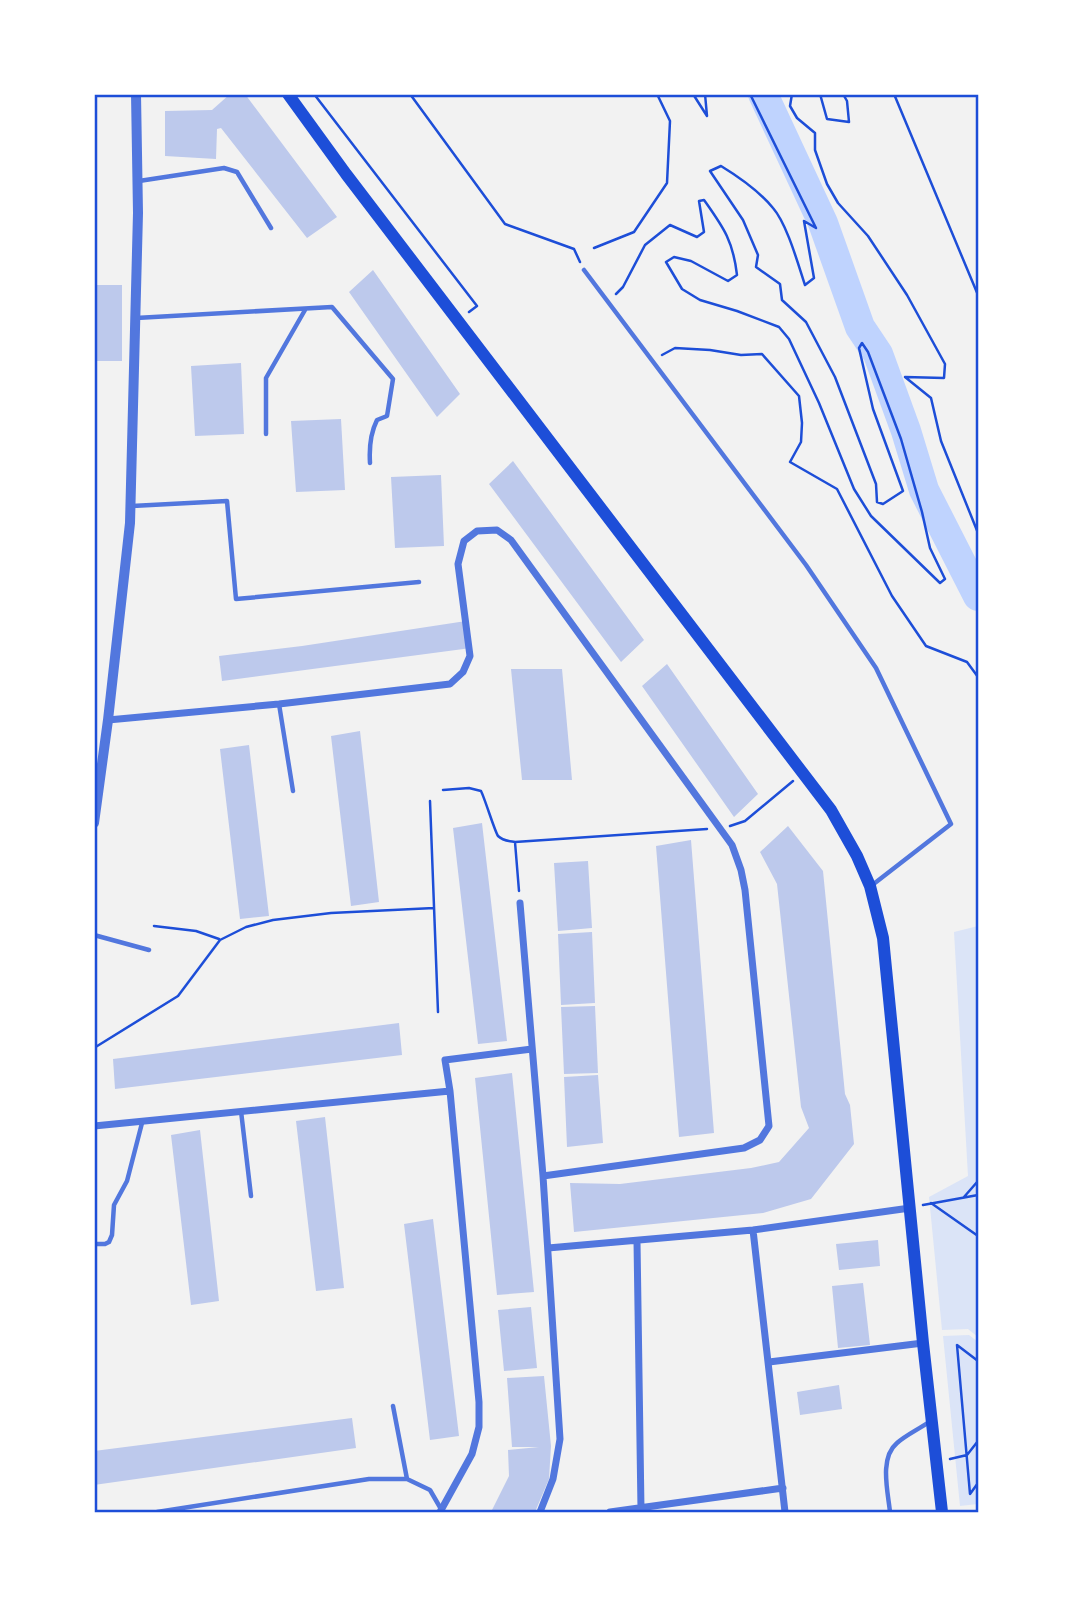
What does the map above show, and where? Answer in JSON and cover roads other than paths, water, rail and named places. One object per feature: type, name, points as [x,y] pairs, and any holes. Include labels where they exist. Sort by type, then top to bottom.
[{"type":"main road","points":[[288,94],[346,174],[803,772],[831,810],[857,856],[870,886],[883,938],[942,1513]]},
{"type":"street","points":[[94,823],[130,523],[138,97]]},
{"type":"street","points":[[108,720],[450,684],[463,672],[470,656],[458,564],[464,541],[477,531],[497,530],[511,540],[732,845],[745,890],[769,1126],[760,1140],[744,1148],[543,1176]]},
{"type":"street","points":[[520,903],[543,1176],[560,1439],[553,1479],[540,1513]]},
{"type":"street","points":[[440,1511],[472,1454],[479,1427],[479,1402],[445,1060],[532,1049]]},
{"type":"street","points":[[94,1126],[450,1091]]},
{"type":"street","points":[[548,1248],[753,1230],[910,1208]]},
{"type":"street","points":[[753,1230],[785,1513]]},
{"type":"street","points":[[637,1241],[641,1509]]},
{"type":"street","points":[[769,1362],[923,1343]]},
{"type":"street","points":[[610,1513],[783,1488]]},
{"type":"lane","points":[[138,181],[224,168],[237,173],[271,228]]},
{"type":"lane","points":[[584,270],[806,565],[876,668],[951,824],[870,886]]},
{"type":"lane","points":[[135,318],[332,307],[393,379],[387,416],[377,420],[372,430],[369,444],[370,463]]},
{"type":"lane","points":[[266,434],[266,378],[305,310]]},
{"type":"lane","points":[[131,506],[227,501],[236,599],[419,582]]},
{"type":"lane","points":[[279,704],[293,791]]},
{"type":"lane","points":[[94,935],[149,950]]},
{"type":"lane","points":[[241,1111],[250,1196]]},
{"type":"lane","points":[[94,1244],[105,1244],[112,1236],[114,1205],[127,1181],[142,1123]]},
{"type":"lane","points":[[393,1406],[407,1479]]},
{"type":"lane","points":[[890,1513],[886,1467],[888,1457],[894,1445],[932,1420]]},
{"type":"lane","points":[[157,1513],[205,1509],[369,1479],[407,1479],[429,1490],[440,1511]]},
{"type":"waterway","points":[[763,94],[823,223],[860,327],[878,354],[924,490],[978,596]]}]
